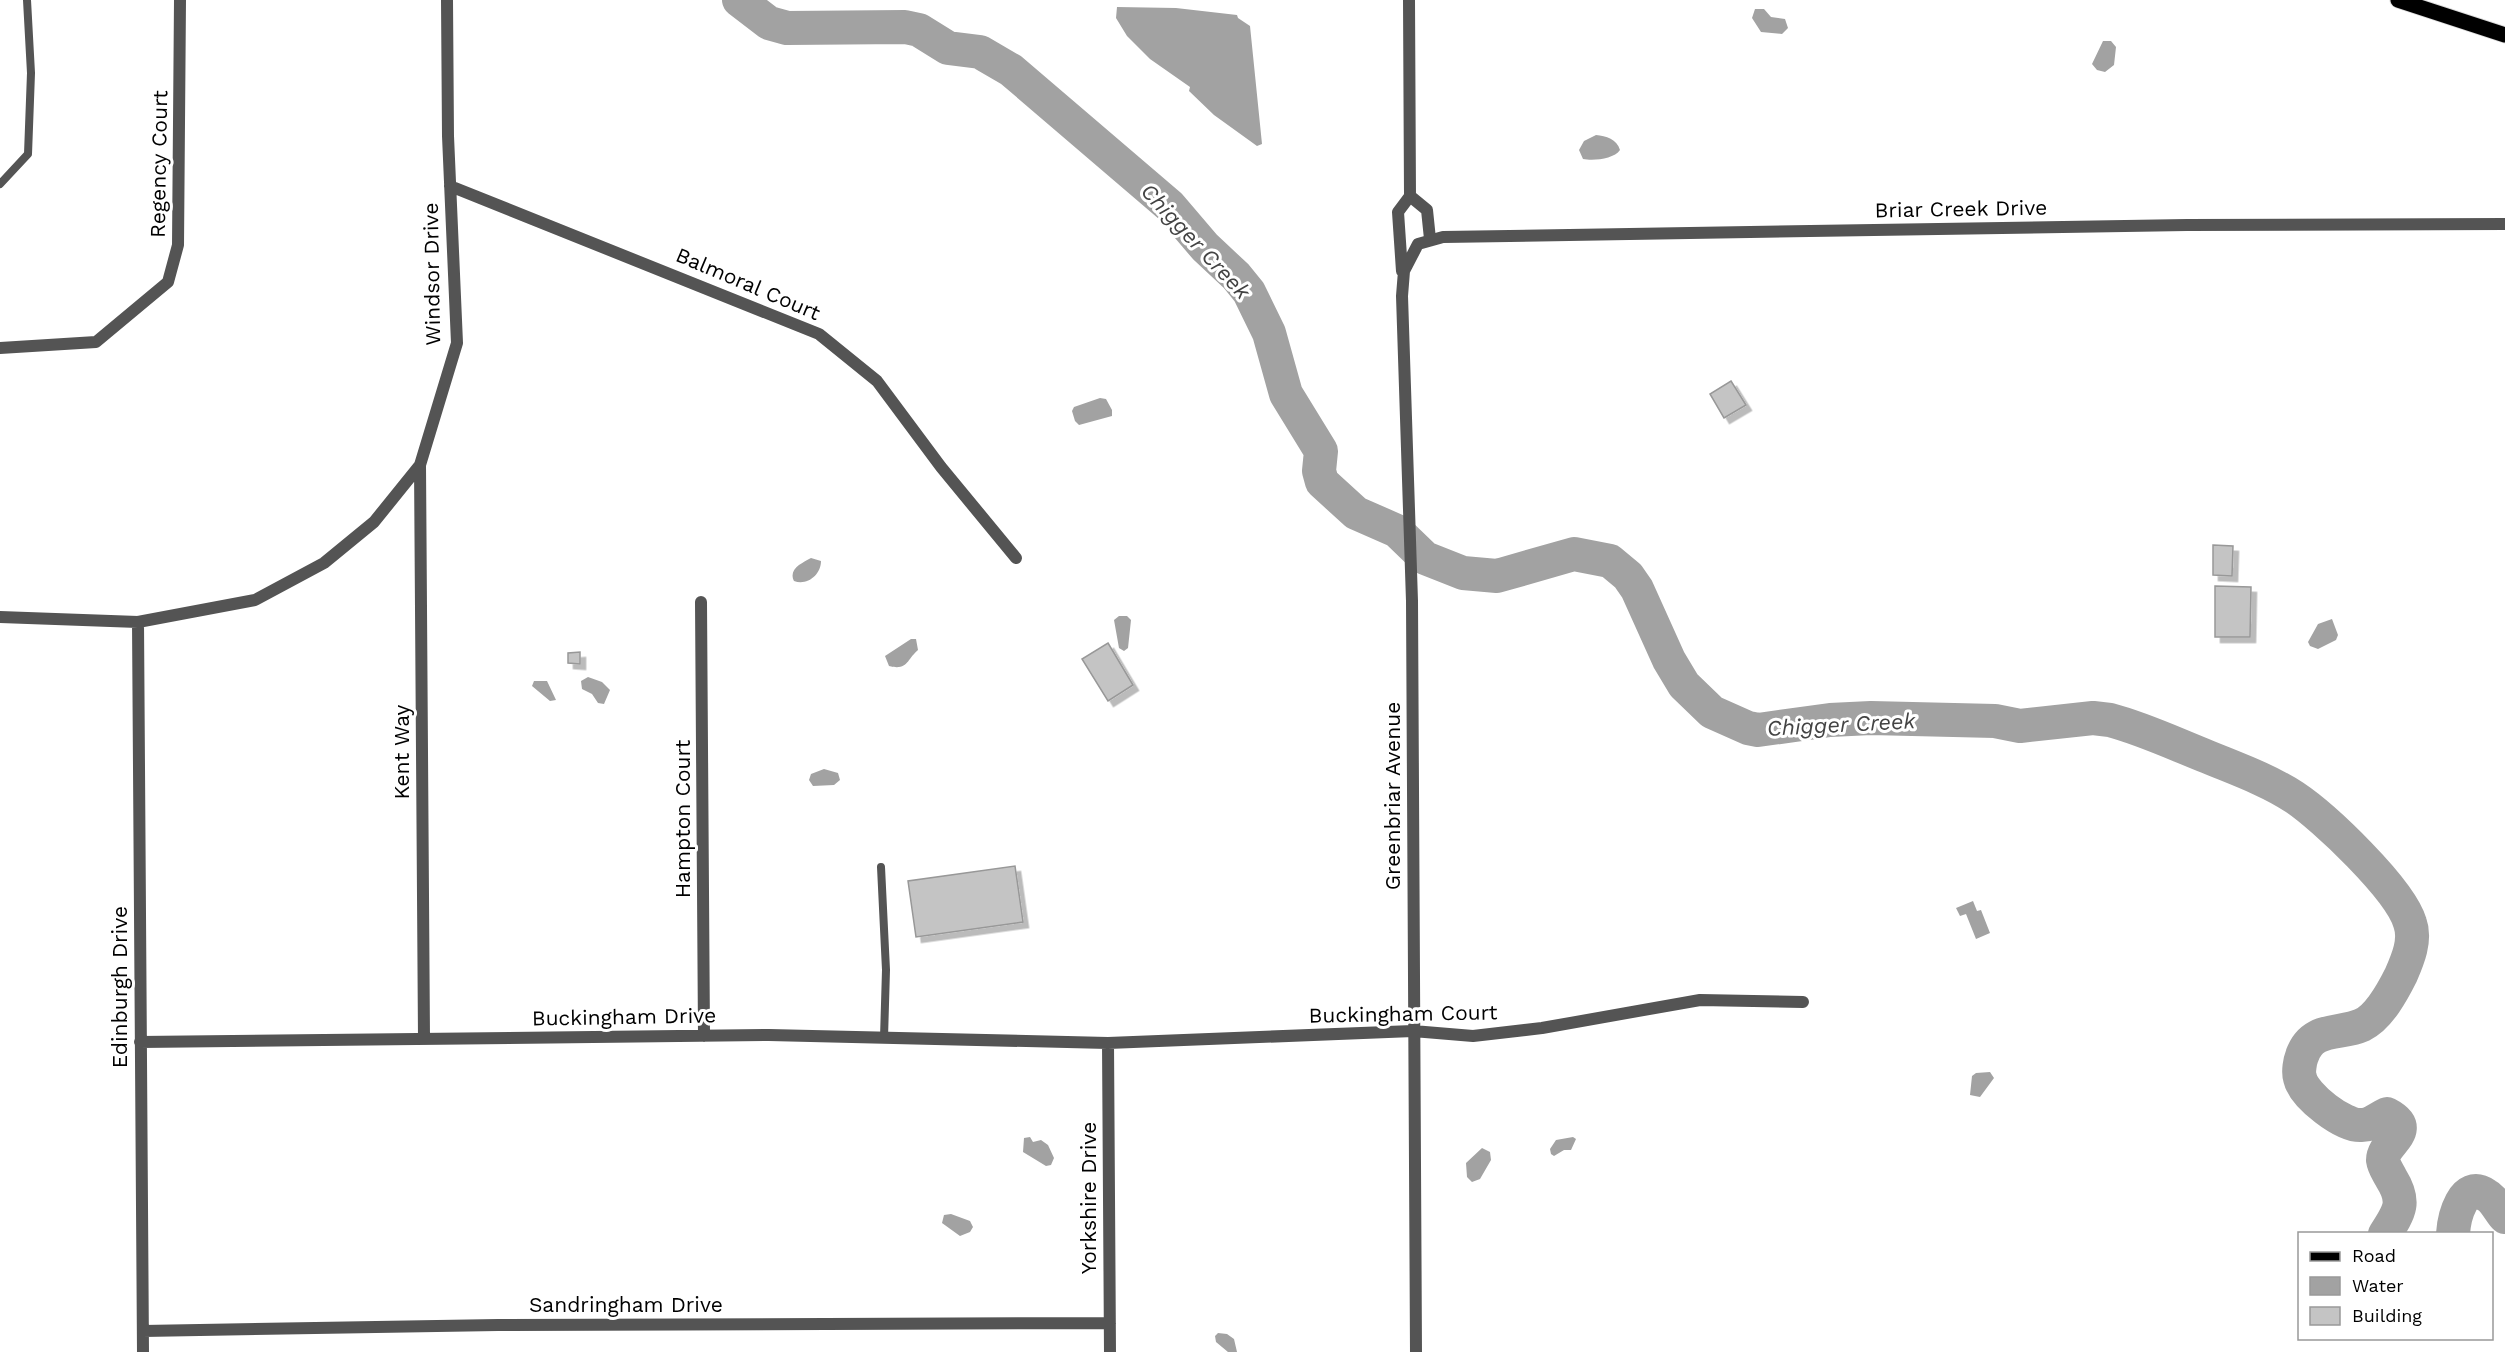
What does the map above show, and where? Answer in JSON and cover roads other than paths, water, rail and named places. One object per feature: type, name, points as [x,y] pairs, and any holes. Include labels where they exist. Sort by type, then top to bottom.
[{"type":"main road","points":[[2398,0],[2505,35]]},
{"type":"street","name":"Regency Court","points":[[0,348],[96,342],[168,282],[178,245],[180,0]]},
{"type":"street","name":"Windsor Drive","points":[[0,617],[138,622],[255,600],[324,563],[374,522],[420,465],[457,344],[450,186],[447,0]]},
{"type":"street","points":[[1403,282],[1398,214],[1410,195],[1409,0]]},
{"type":"street","name":"Balmoral Court","points":[[450,186],[819,334],[877,381],[941,467],[1016,558]]},
{"type":"street","points":[[1410,195],[1427,210],[1424,242]]},
{"type":"street","name":"Briar Creek Drive","points":[[1424,242],[2142,226],[2505,224]]},
{"type":"street","name":"Greenbriar Avenue","points":[[1416,1352],[1412,601],[1403,282],[1407,262],[1424,242]]},
{"type":"street","name":"Kent Way","points":[[420,465],[424,1039]]},
{"type":"street","name":"Hampton Court","points":[[701,602],[704,1036]]},
{"type":"street","name":"Edinburgh Drive","points":[[138,622],[143,1352]]},
{"type":"street","name":"Buckingham Court","points":[[1108,1043],[1413,1031],[1473,1036],[1542,1028],[1700,1000],[1803,1002]]},
{"type":"street","name":"Buckingham Drive","points":[[140,1042],[704,1036],[1108,1043]]},
{"type":"street","name":"Yorkshire Drive","points":[[1108,1043],[1110,1352]]},
{"type":"street","name":"Sandringham Drive","points":[[143,1331],[510,1325],[1110,1323]]},
{"type":"lane","points":[[0,184],[28,154],[31,73],[27,0]]},
{"type":"lane","points":[[881,867],[886,970],[884,1038]]},
{"type":"water","points":[[1117,7],[1176,8],[1237,15],[1250,26],[1262,144],[1257,146],[1214,115],[1189,91],[1190,87],[1150,59],[1127,36],[1116,18]]},
{"type":"water","points":[[1755,9],[1764,9],[1771,17],[1785,19],[1788,28],[1782,34],[1761,32],[1752,18]]},
{"type":"water","points":[[2103,41],[2111,41],[2116,47],[2114,65],[2105,72],[2097,70],[2092,64]]},
{"type":"water","points":[[1596,135],[1614,141],[1620,150],[1603,159],[1583,159],[1579,150],[1584,141]]},
{"type":"water","points":[[1100,398],[1106,399],[1112,410],[1112,416],[1079,425],[1072,411],[1074,407]]},
{"type":"water","points":[[811,558],[821,561],[819,571],[808,581],[794,581],[794,570]]},
{"type":"water","points":[[1119,616],[1127,616],[1131,620],[1128,648],[1124,651],[1119,648],[1114,620]]},
{"type":"water","points":[[2332,619],[2338,635],[2336,640],[2318,649],[2310,646],[2308,642],[2318,624]]},
{"type":"water","points":[[911,639],[916,639],[918,650],[904,666],[889,666],[885,656]]},
{"type":"water","points":[[588,677],[602,682],[610,690],[604,704],[598,703],[592,694],[582,689],[581,681]]},
{"type":"water","points":[[534,681],[547,681],[556,700],[550,701],[532,686]]},
{"type":"water","points":[[824,769],[838,773],[840,780],[834,785],[813,786],[809,780],[811,774]]},
{"type":"water","points":[[1973,901],[1977,911],[1981,910],[1990,933],[1976,939],[1966,914],[1960,916],[1956,908]]},
{"type":"water","points":[[1990,1072],[1994,1078],[1980,1097],[1970,1095],[1972,1076],[1976,1073]]},
{"type":"water","points":[[1030,1137],[1033,1142],[1041,1140],[1048,1145],[1054,1158],[1051,1165],[1046,1166],[1023,1152],[1024,1138]]},
{"type":"water","points":[[1573,1137],[1576,1139],[1571,1150],[1564,1150],[1554,1156],[1551,1154],[1550,1149],[1556,1140]]},
{"type":"water","points":[[1482,1148],[1490,1152],[1491,1160],[1480,1179],[1472,1182],[1467,1177],[1466,1163]]},
{"type":"water","points":[[951,1214],[970,1221],[973,1227],[970,1232],[960,1236],[942,1223],[944,1215]]},
{"type":"water","points":[[1218,1333],[1227,1334],[1234,1339],[1237,1352],[1228,1352],[1216,1342],[1215,1336]]},
{"type":"waterway","name":"Chigger Creek","points":[[739,0],[769,23],[787,28],[905,27],[919,30],[948,48],[980,52],[1011,70],[1170,206],[1205,247],[1236,276],[1249,292],[1269,333],[1286,394],[1321,451],[1319,471],[1322,482],[1356,513],[1397,531],[1425,558],[1463,573],[1497,576],[1574,554],[1610,561],[1628,576],[1637,589],[1669,660],[1684,685],[1712,712],[1758,730],[1830,720],[1871,718],[1995,721],[2020,726],[2093,718],[2110,720],[2147,732],[2252,775],[2294,797],[2323,820],[2377,873],[2403,909],[2412,929],[2412,943],[2406,963],[2380,1010],[2362,1025],[2328,1033],[2312,1040],[2302,1056],[2299,1070],[2303,1085],[2309,1093],[2326,1109],[2345,1121],[2366,1125],[2387,1114],[2399,1125],[2397,1136],[2388,1147],[2383,1160],[2400,1200],[2397,1213],[2386,1232]]},
{"type":"waterway","name":"Chigger Creek","points":[[2453,1232],[2461,1202],[2471,1192],[2478,1191],[2489,1197],[2505,1217]]}]
